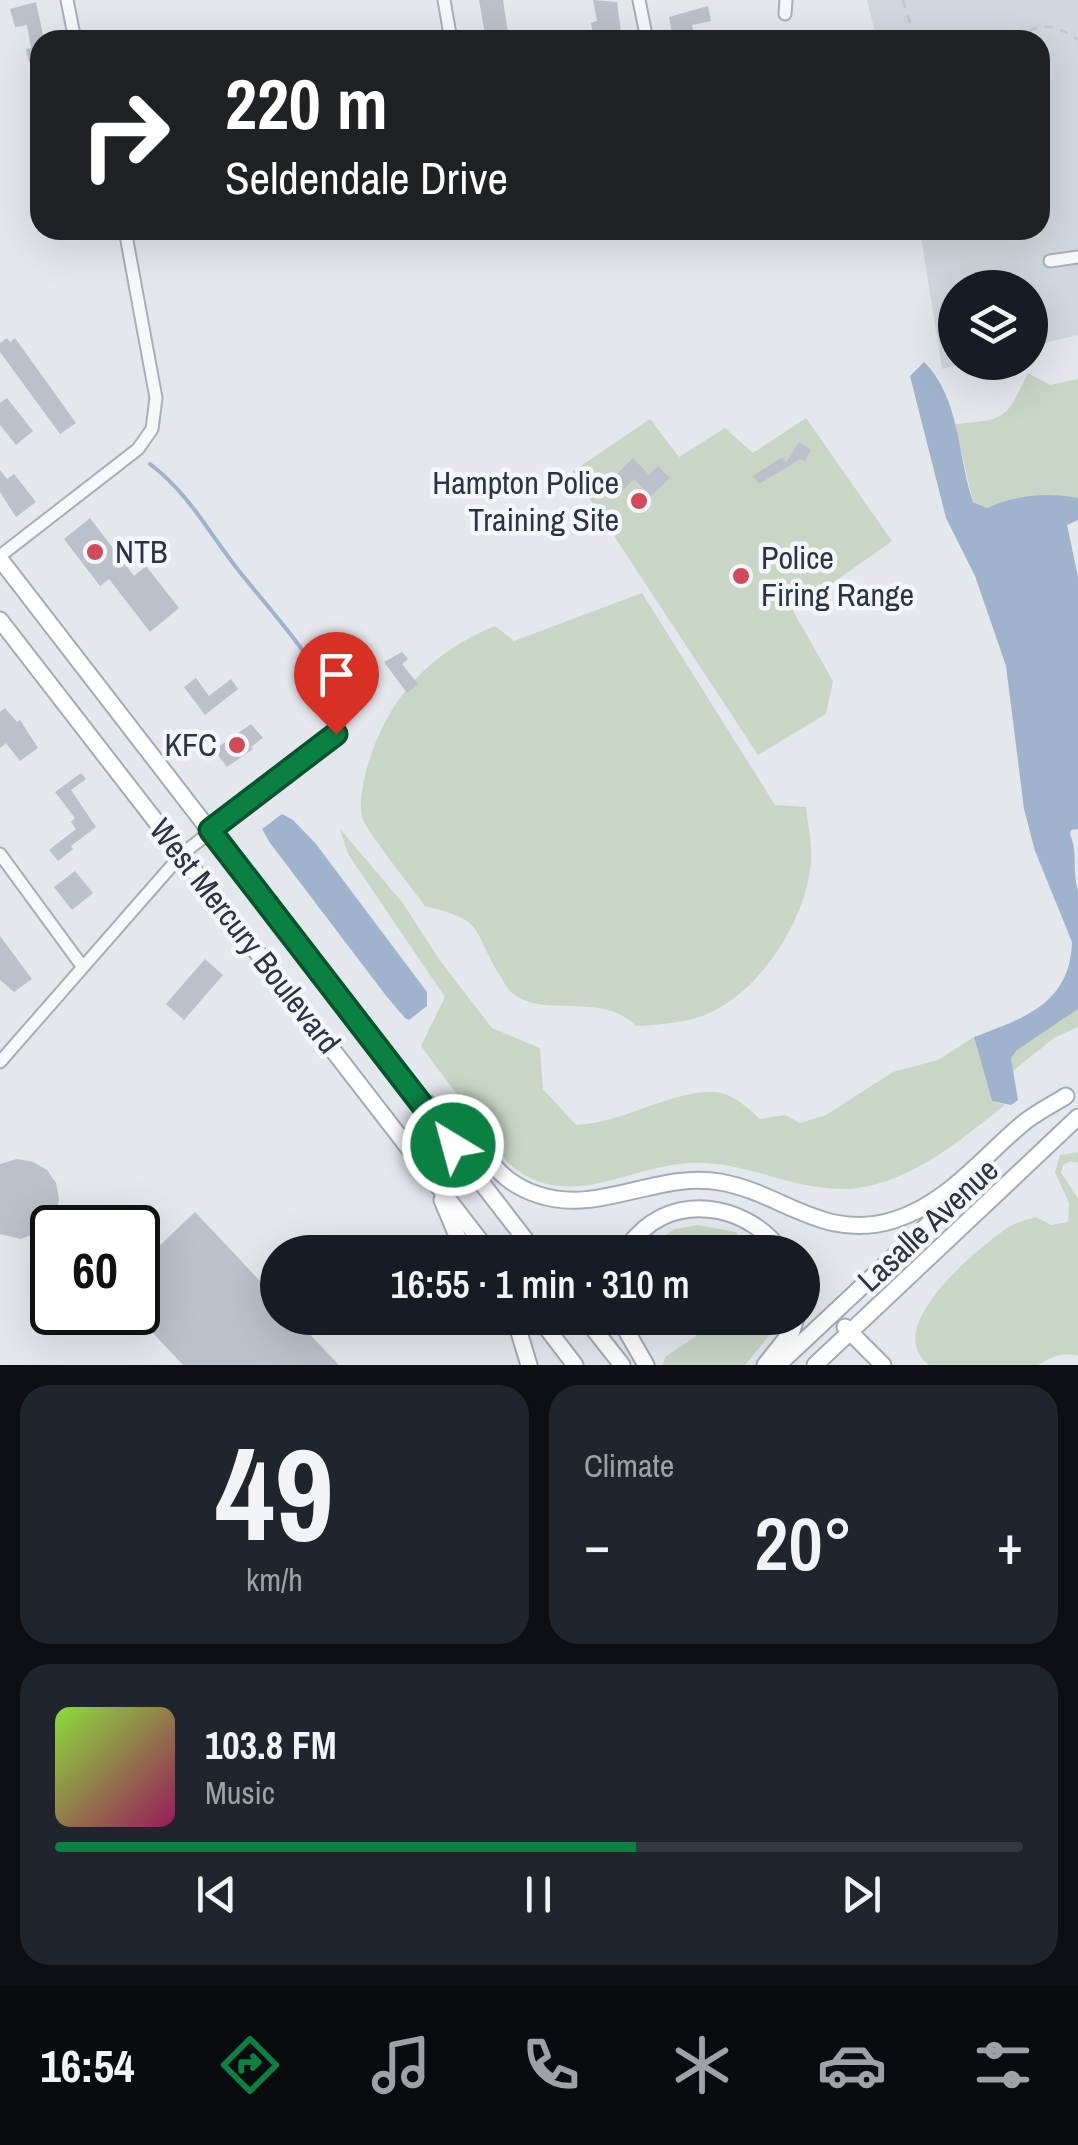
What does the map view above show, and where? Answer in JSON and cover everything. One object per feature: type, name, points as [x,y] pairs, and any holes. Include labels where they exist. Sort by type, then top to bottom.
[{"type":"main road","name":"West Mercury Boulevard","points":[[0,557],[522,1235]]},
{"type":"main road","name":"West Mercury Boulevard","points":[[0,620],[476,1235]]},
{"type":"main road","points":[[412,1091],[460,1128],[494,1169],[536,1195],[573,1201],[677,1182],[720,1182],[818,1221],[845,1226],[892,1221],[942,1197],[1025,1122],[1072,1091]]},
{"type":"main road","name":"Lasalle Avenue","points":[[778,1365],[1072,1091]]},
{"type":"main road","name":"Lasalle Avenue","points":[[815,1365],[1078,1118]]},
{"type":"main road","points":[[432,1178],[457,1235]]},
{"type":"main road","points":[[638,1235],[652,1223],[680,1210],[713,1208],[744,1219],[767,1235]]},
{"type":"main road","points":[[832,1314],[883,1365]]},
{"type":"main road","points":[[521,1335],[529,1365]]},
{"type":"main road","points":[[552,1335],[575,1365]]},
{"type":"main road","points":[[598,1335],[622,1365]]},
{"type":"main road","points":[[628,1335],[646,1365]]},
{"type":"main road","points":[[765,1365],[789,1335]]},
{"type":"street","points":[[67,0],[74,30]]},
{"type":"street","points":[[444,0],[450,30]]},
{"type":"street","points":[[639,0],[645,30]]},
{"type":"street","points":[[0,557],[138,449],[152,429],[156,410],[154,383],[127,240]]},
{"type":"street","points":[[1050,261],[1078,258]]},
{"type":"street","points":[[0,1062],[182,854],[336,734]]},
{"type":"street","points":[[0,854],[82,966]]},
{"type":"path","points":[[903,0],[912,30]]},
{"type":"path","points":[[1033,30],[1053,27],[1078,40]]},
{"type":"shaded area","points":[[867,0],[1078,0],[1078,335],[1048,342],[1048,270],[938,270],[938,344],[922,240],[1050,240],[1050,30],[874,30]]},
{"type":"green space","points":[[1078,379],[1078,498],[1032,497],[987,508],[973,502],[955,424],[1002,415],[1024,380],[1041,380],[1050,385]]},
{"type":"green space","name":"Police Firing Range","points":[[806,418],[892,541],[793,611],[833,681],[826,714],[758,755],[572,472],[650,419],[679,457],[725,428],[753,453]]},
{"type":"green space","points":[[642,593],[775,805],[806,807],[811,855],[808,883],[790,929],[762,972],[744,990],[705,1015],[636,1026],[606,1009],[541,1004],[512,993],[468,922],[425,906],[372,834],[362,817],[361,806],[366,771],[385,722],[412,682],[449,650],[495,626],[514,641]]},
{"type":"green space","points":[[340,829],[402,902],[441,962],[492,1028],[540,1048],[543,1089],[576,1125],[611,1119],[680,1096],[714,1092],[733,1098],[760,1119],[785,1115],[800,1123],[826,1115],[893,1072],[938,1060],[974,1037],[992,1101],[1005,1105],[925,1164],[869,1186],[823,1188],[712,1163],[665,1166],[574,1186],[530,1178],[508,1163],[421,1046],[445,997],[348,854]]},
{"type":"green space","points":[[1078,1009],[1078,1027],[1054,1038],[1013,1071],[1011,1058],[1017,1049]]},
{"type":"green space","points":[[1078,1152],[1078,1163],[1063,1165],[1061,1173],[1078,1198],[1078,1356],[1057,1356],[1038,1365],[929,1365],[917,1349],[916,1331],[938,1290],[975,1253],[1010,1226],[1036,1217],[1051,1225],[1068,1222],[1069,1203],[1055,1172],[1060,1155]]},
{"type":"green space","points":[[698,1225],[739,1235],[665,1235]]},
{"type":"green space","points":[[770,1335],[745,1365],[663,1365],[665,1357],[695,1337]]},
{"type":"water","points":[[924,362],[945,392],[973,502],[987,508],[1032,496],[1078,498],[1078,520],[1067,525],[1078,577],[1078,829],[1070,834],[1078,891],[1078,1009],[1011,1058],[1018,1100],[1011,1105],[992,1101],[974,1037],[1041,1006],[1063,980],[1072,942],[1035,851],[1024,809],[1006,666],[975,576],[946,518],[910,376]]},
{"type":"water","points":[[282,814],[316,844],[427,992],[427,1006],[409,1020],[387,997],[270,843],[262,829]]},
{"type":"building","points":[[479,0],[503,0],[508,30],[484,30]]},
{"type":"building","points":[[593,0],[617,2],[621,30],[592,30],[591,23],[597,21]]},
{"type":"building","points":[[36,2],[42,30],[30,30],[30,42],[27,25],[15,27],[10,9]]},
{"type":"building","points":[[708,6],[711,21],[692,25],[693,30],[671,30],[669,17]]},
{"type":"building","points":[[7,338],[10,342],[15,338],[76,423],[60,434],[0,352],[0,343]]},
{"type":"building","points":[[7,398],[33,431],[16,445],[0,425],[0,403]]},
{"type":"building","points":[[799,442],[811,450],[805,461],[800,459],[759,484],[753,476],[782,457],[786,463]]},
{"type":"building","points":[[633,458],[649,475],[658,466],[670,478],[651,496],[634,479],[618,495],[607,484]]},
{"type":"building","points":[[0,470],[7,479],[14,474],[36,502],[16,517],[0,492]]},
{"type":"building","points":[[90,518],[134,576],[146,566],[179,608],[150,632],[109,579],[100,586],[64,539]]},
{"type":"building","points":[[402,652],[408,659],[402,664],[418,684],[407,693],[384,662]]},
{"type":"building","points":[[196,678],[209,696],[231,679],[238,689],[205,715],[184,687]]},
{"type":"building","points":[[5,708],[17,722],[20,720],[38,748],[20,761],[6,743],[0,748],[0,712]]},
{"type":"building","name":"KFC","points":[[251,724],[263,738],[227,767],[214,750]]},
{"type":"building","points":[[81,773],[86,779],[71,790],[96,827],[58,861],[49,850],[76,829],[71,822],[75,818],[55,792]]},
{"type":"building","points":[[75,871],[93,893],[72,910],[54,887]]},
{"type":"building","points":[[0,936],[32,979],[14,992],[0,980]]},
{"type":"building","points":[[205,959],[223,975],[184,1020],[166,1004]]},
{"type":"building","points":[[17,1159],[33,1162],[47,1170],[56,1183],[58,1205],[30,1205],[30,1235],[21,1239],[0,1234],[0,1164]]},
{"type":"building","points":[[195,1212],[260,1281],[260,1335],[310,1335],[339,1365],[183,1365],[155,1335],[160,1335],[160,1245]]},
{"type":"waterway","points":[[150,464],[189,503],[296,642],[341,714]]},
{"type":"place","name":"Hampton Police Training Site","points":[[639,501]]},
{"type":"place","name":"NTB","points":[[95,552]]},
{"type":"place","name":"Police Firing Range","points":[[741,576]]},
{"type":"place","name":"KFC","points":[[237,745]]},
{"type":"route","points":[[336,734],[210,830],[453,1145]]}]
